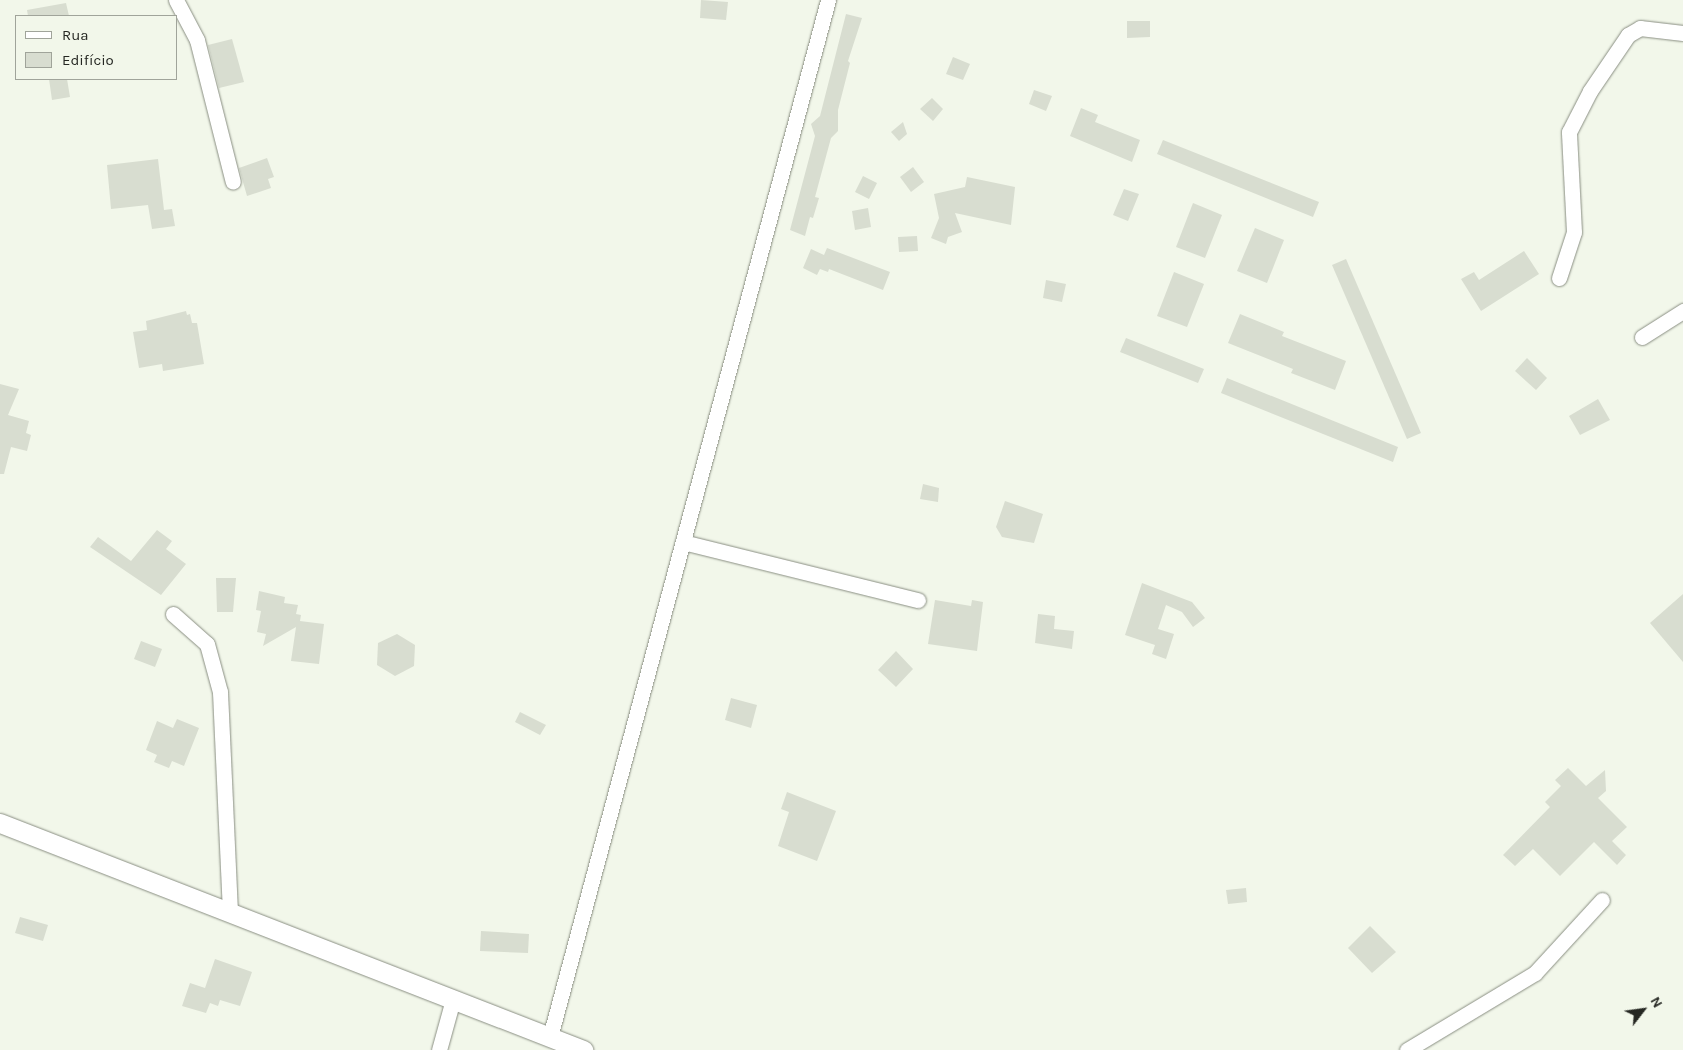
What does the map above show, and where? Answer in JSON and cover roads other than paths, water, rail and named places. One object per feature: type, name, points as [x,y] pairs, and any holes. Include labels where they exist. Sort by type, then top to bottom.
[{"type":"street","points":[[176,0],[197,40],[233,182]]},
{"type":"street","points":[[550,1037],[828,0]]},
{"type":"street","points":[[1559,278],[1574,232],[1569,132],[1590,90],[1628,35],[1640,28],[1683,33]]},
{"type":"street","points":[[1642,337],[1683,311]]},
{"type":"street","points":[[683,542],[918,600]]},
{"type":"street","points":[[173,614],[207,644],[220,692],[230,912]]},
{"type":"street","points":[[0,823],[583,1050]]},
{"type":"street","points":[[1407,1050],[1535,973],[1602,900]]},
{"type":"street","points":[[439,1050],[453,999]]}]
